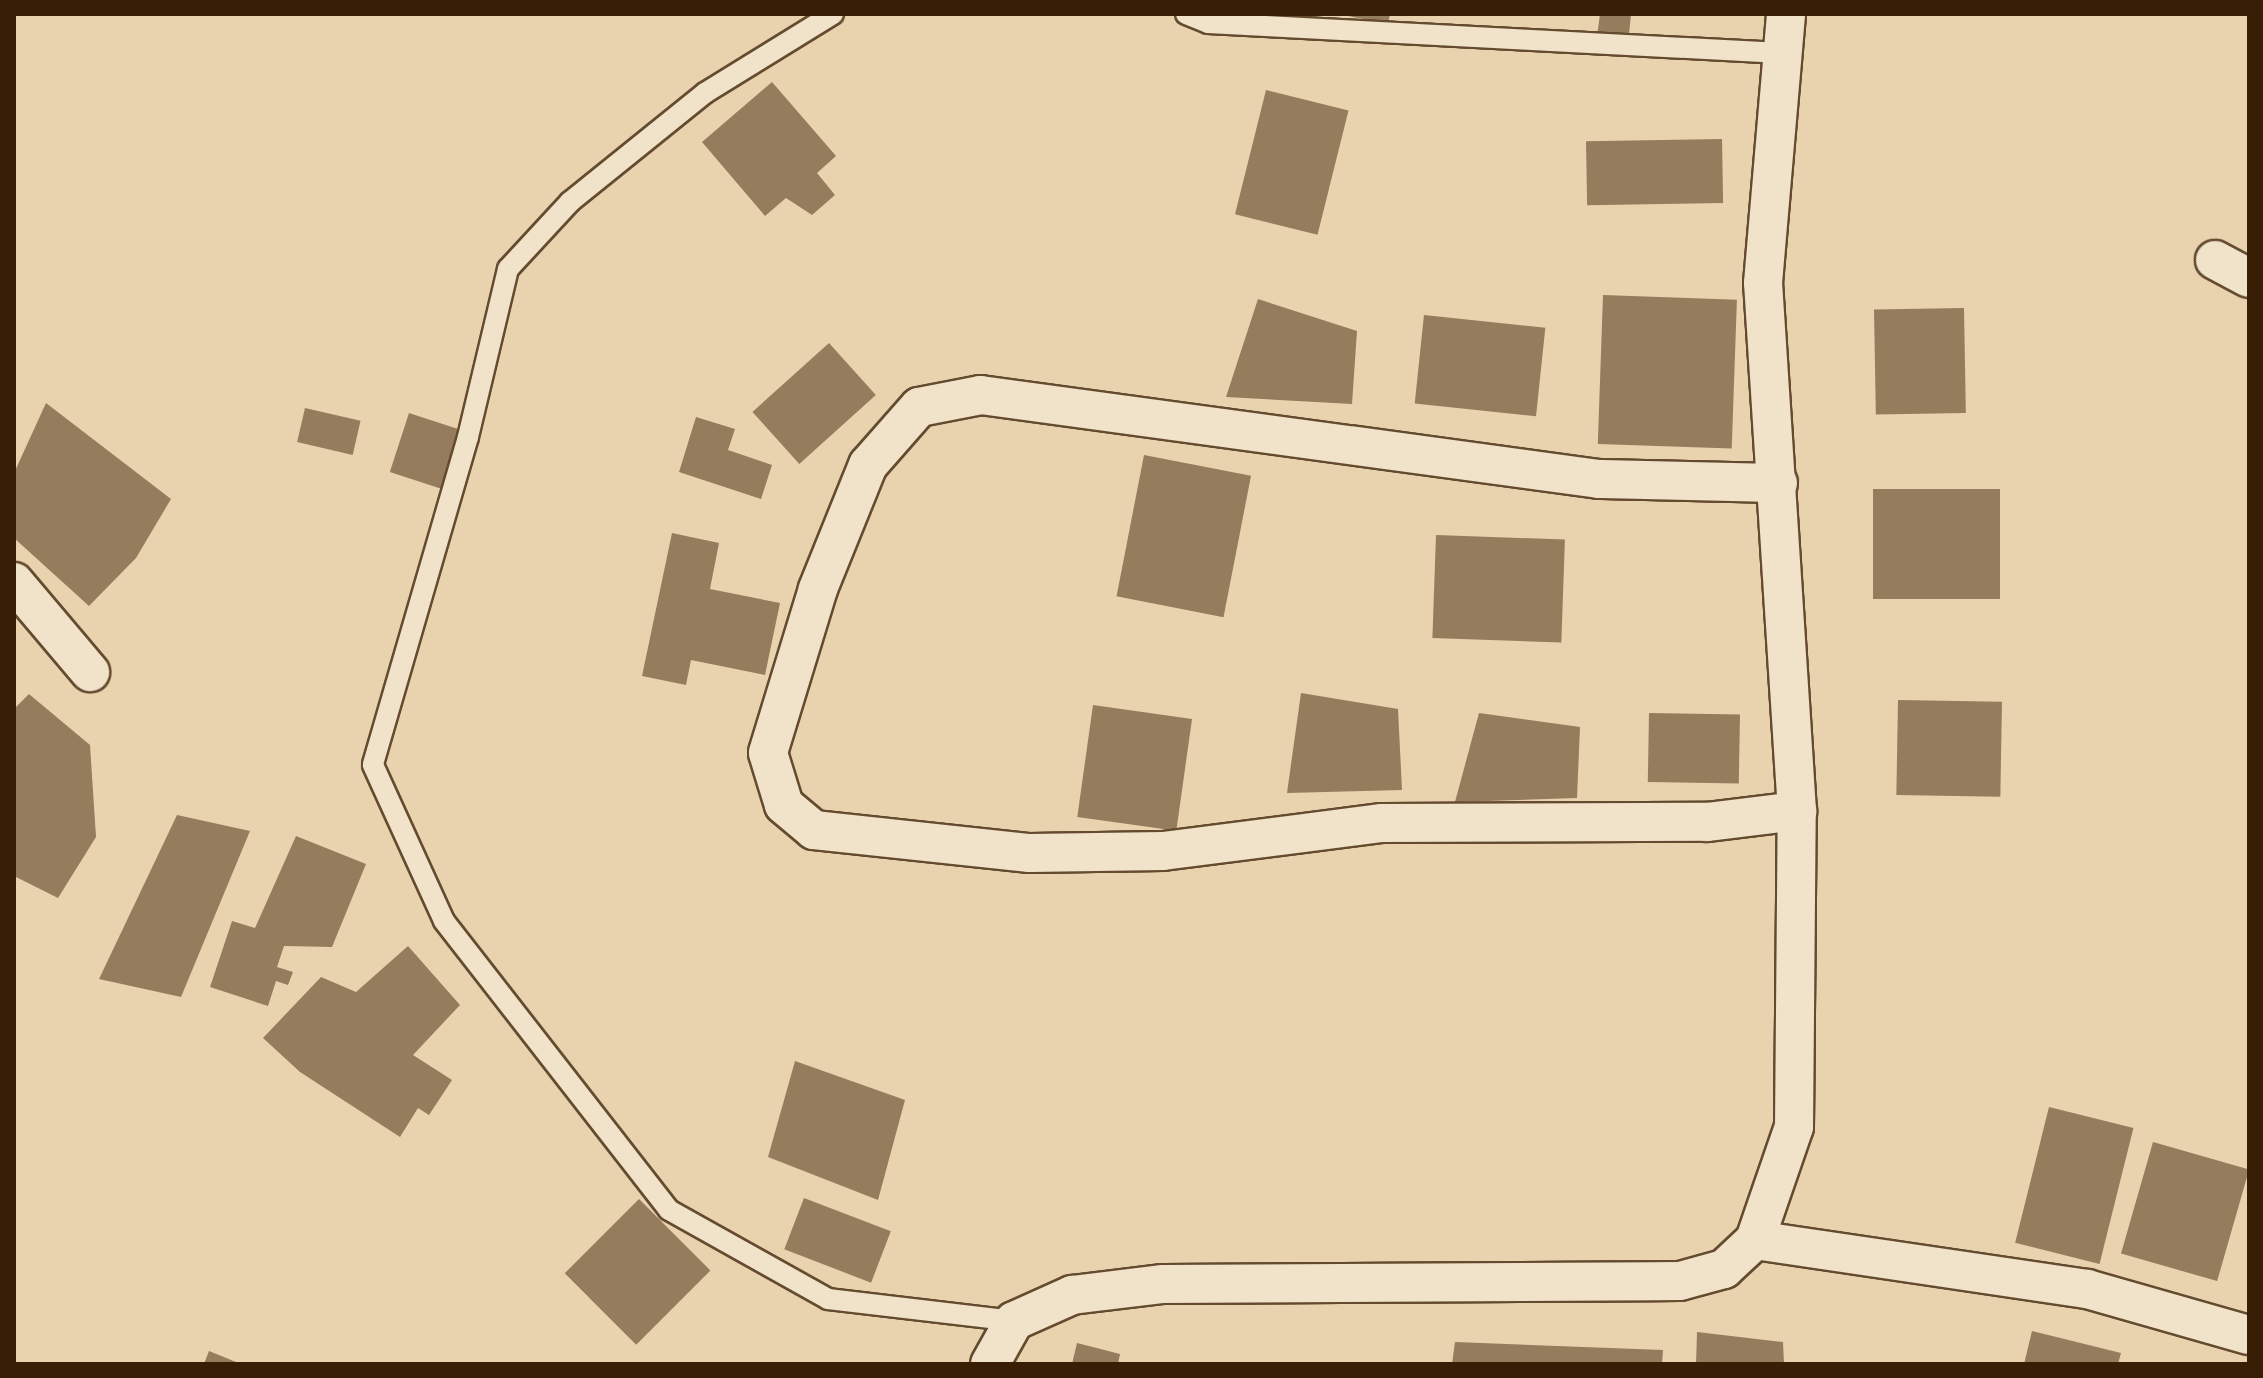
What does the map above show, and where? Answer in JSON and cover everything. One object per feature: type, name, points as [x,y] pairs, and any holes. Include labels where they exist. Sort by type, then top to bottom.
[{"type":"street","points":[[990,1364],[1014,1321],[1072,1295],[1163,1284],[1680,1281],[1724,1269],[1755,1240],[1794,1127],[1797,811],[1763,283],[1786,14]]},
{"type":"street","points":[[2215,260],[2249,278]]},
{"type":"street","points":[[1778,483],[1599,479],[981,395],[919,407],[868,465],[818,589],[768,753],[784,805],[814,830],[1030,853],[1163,851],[1382,823],[1707,822],[1797,811]]},
{"type":"street","points":[[14,582],[90,672]]},
{"type":"street","points":[[1755,1240],[2087,1289],[2249,1335]]},
{"type":"lane","points":[[833,14],[705,93],[570,202],[508,269],[464,451],[373,765],[444,921],[669,1210],[828,1299],[1014,1321]]},
{"type":"lane","points":[[1186,14],[1208,23],[1781,53]]},
{"type":"building","points":[[1338,14],[1390,14],[1388,24]]},
{"type":"building","points":[[1600,14],[1631,14],[1628,45],[1596,44]]},
{"type":"building","points":[[772,82],[836,156],[817,173],[835,195],[812,215],[786,198],[765,216],[702,142]]},
{"type":"building","points":[[1266,90],[1348,111],[1318,235],[1235,214]]},
{"type":"building","points":[[1722,139],[1723,203],[1587,205],[1586,141]]},
{"type":"building","points":[[1603,295],[1737,300],[1732,449],[1598,444]]},
{"type":"building","points":[[1258,299],[1357,331],[1352,404],[1226,397]]},
{"type":"building","points":[[1964,308],[1966,413],[1876,415],[1874,310]]},
{"type":"building","points":[[1424,315],[1545,328],[1536,416],[1415,404]]},
{"type":"building","points":[[829,343],[876,395],[799,464],[752,412]]},
{"type":"building","points":[[46,403],[171,499],[136,558],[89,606],[14,538],[14,473]]},
{"type":"building","points":[[305,408],[361,421],[353,455],[297,442]]},
{"type":"building","points":[[409,413],[460,430],[441,489],[390,472]]},
{"type":"building","points":[[696,417],[735,429],[728,450],[772,465],[761,499],[679,472]]},
{"type":"building","points":[[1144,455],[1251,476],[1224,617],[1117,596]]},
{"type":"building","points":[[1873,489],[2000,489],[2000,599],[1873,599]]},
{"type":"building","points":[[672,533],[719,543],[710,589],[780,603],[765,675],[691,660],[686,685],[642,676]]},
{"type":"building","points":[[1436,535],[1565,540],[1561,642],[1432,638]]},
{"type":"building","points":[[1301,693],[1398,709],[1402,790],[1287,793]]},
{"type":"building","points":[[29,694],[90,745],[96,837],[58,898],[14,876],[14,709]]},
{"type":"building","points":[[1898,700],[2002,702],[2000,797],[1896,795]]},
{"type":"building","points":[[1093,705],[1192,719],[1176,831],[1077,817]]},
{"type":"building","points":[[1479,713],[1580,727],[1577,798],[1455,802]]},
{"type":"building","points":[[1649,713],[1740,715],[1739,784],[1648,782]]},
{"type":"building","points":[[177,815],[250,831],[181,997],[99,979]]},
{"type":"building","points":[[296,836],[366,864],[332,947],[284,946],[277,967],[293,972],[288,985],[276,981],[268,1006],[210,987],[232,921],[255,928]]},
{"type":"building","points":[[408,946],[460,1005],[413,1055],[452,1080],[429,1115],[418,1108],[400,1137],[300,1072],[263,1038],[321,977],[356,992]]},
{"type":"building","points":[[795,1061],[905,1100],[878,1200],[768,1157]]},
{"type":"building","points":[[2049,1107],[2133,1128],[2100,1264],[2015,1243]]},
{"type":"building","points":[[2153,1142],[2249,1170],[2217,1281],[2121,1254]]},
{"type":"building","points":[[804,1198],[891,1231],[871,1283],[784,1249]]},
{"type":"building","points":[[639,1199],[710,1270],[636,1345],[565,1273]]},
{"type":"building","points":[[2032,1331],[2121,1353],[2118,1364],[2024,1364]]},
{"type":"building","points":[[1697,1332],[1783,1342],[1784,1364],[1696,1364]]},
{"type":"building","points":[[1455,1342],[1663,1350],[1662,1364],[1452,1364]]},
{"type":"building","points":[[1077,1343],[1120,1354],[1118,1364],[1072,1364]]},
{"type":"building","points":[[209,1351],[241,1364],[204,1364]]}]
